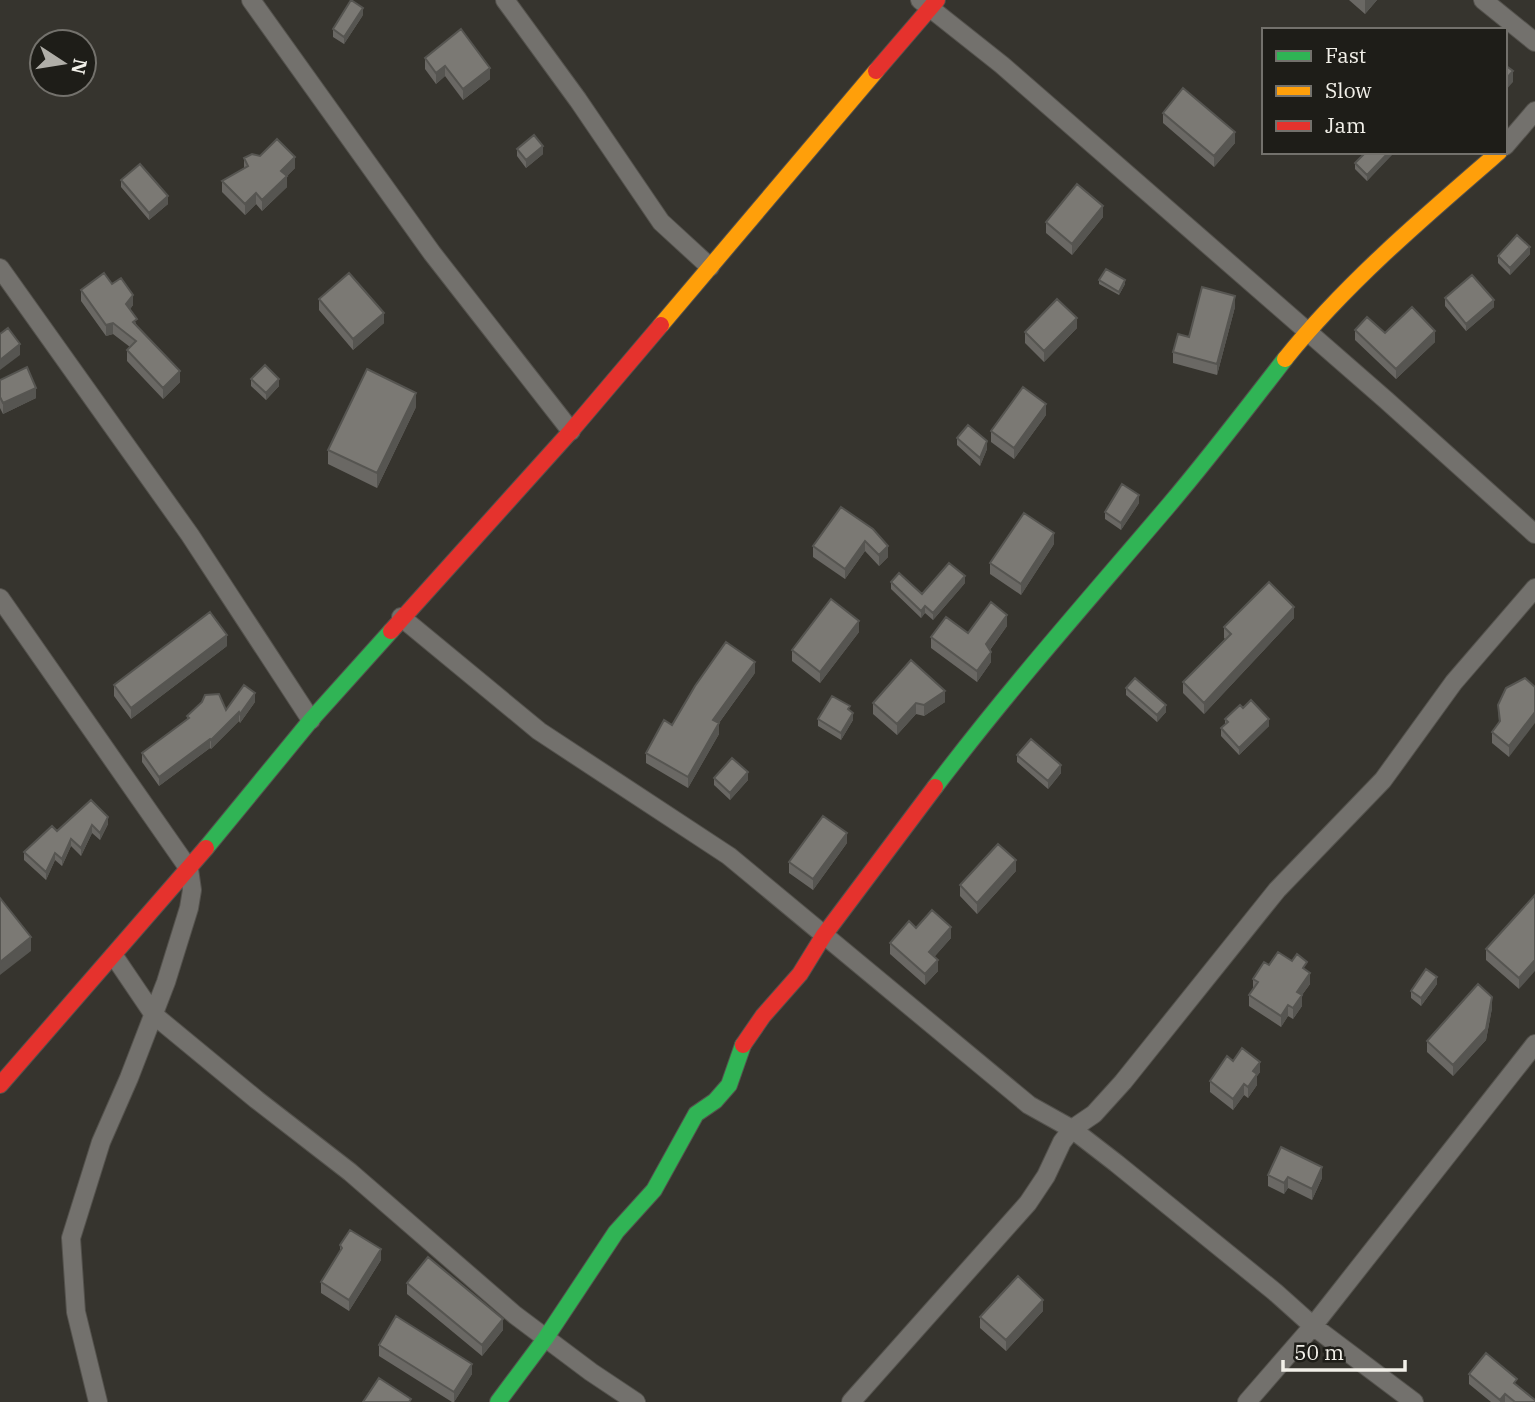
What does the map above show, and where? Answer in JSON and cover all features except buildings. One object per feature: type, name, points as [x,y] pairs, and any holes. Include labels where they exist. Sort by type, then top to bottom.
[{"type":"street","points":[[251,0],[432,253],[571,431]]},
{"type":"street","points":[[505,0],[578,100],[661,222],[709,267]]},
{"type":"street","points":[[1483,0],[1535,42]]},
{"type":"street","points":[[0,1084],[189,869],[311,720],[401,617],[571,431],[929,3],[1535,534]]},
{"type":"street","points":[[1507,144],[1535,111]]},
{"type":"street","points":[[498,1402],[545,1339],[616,1232],[654,1190],[696,1115],[702,1108],[716,1101],[729,1085],[745,1041],[800,974],[824,935],[972,738],[1171,503],[1307,332],[1452,192],[1497,154]]},
{"type":"street","points":[[0,268],[190,535],[311,720]]},
{"type":"street","points":[[851,1402],[1028,1203],[1072,1129],[1094,1114],[1123,1082],[1277,890],[1383,780],[1454,682],[1535,588]]},
{"type":"street","points":[[0,598],[189,869],[192,890],[189,908],[154,1014],[101,1142],[71,1238],[76,1312],[98,1402]]},
{"type":"street","points":[[401,617],[539,731],[729,856],[1029,1105],[1072,1129],[1275,1292],[1313,1326],[1414,1402]]},
{"type":"street","points":[[114,956],[154,1014],[257,1100],[350,1172],[545,1339],[636,1402]]},
{"type":"street","points":[[1247,1402],[1313,1326],[1535,1044]]},
{"type":"traffic: fast","points":[[935,787],[1021,679],[1199,469],[1285,359]]},
{"type":"traffic: fast","points":[[206,848],[311,720],[391,631]]},
{"type":"traffic: fast","points":[[498,1402],[545,1339],[616,1232],[654,1190],[696,1114],[715,1101],[729,1085],[743,1045]]},
{"type":"traffic: slow","points":[[661,325],[876,71]]},
{"type":"traffic: slow","points":[[1285,359],[1360,277],[1497,154]]},
{"type":"traffic: jam","points":[[876,71],[937,0]]},
{"type":"traffic: jam","points":[[391,631],[571,431],[661,325]]},
{"type":"traffic: jam","points":[[743,1045],[763,1016],[800,974],[824,935],[935,787]]},
{"type":"traffic: jam","points":[[0,1085],[206,848]]}]
